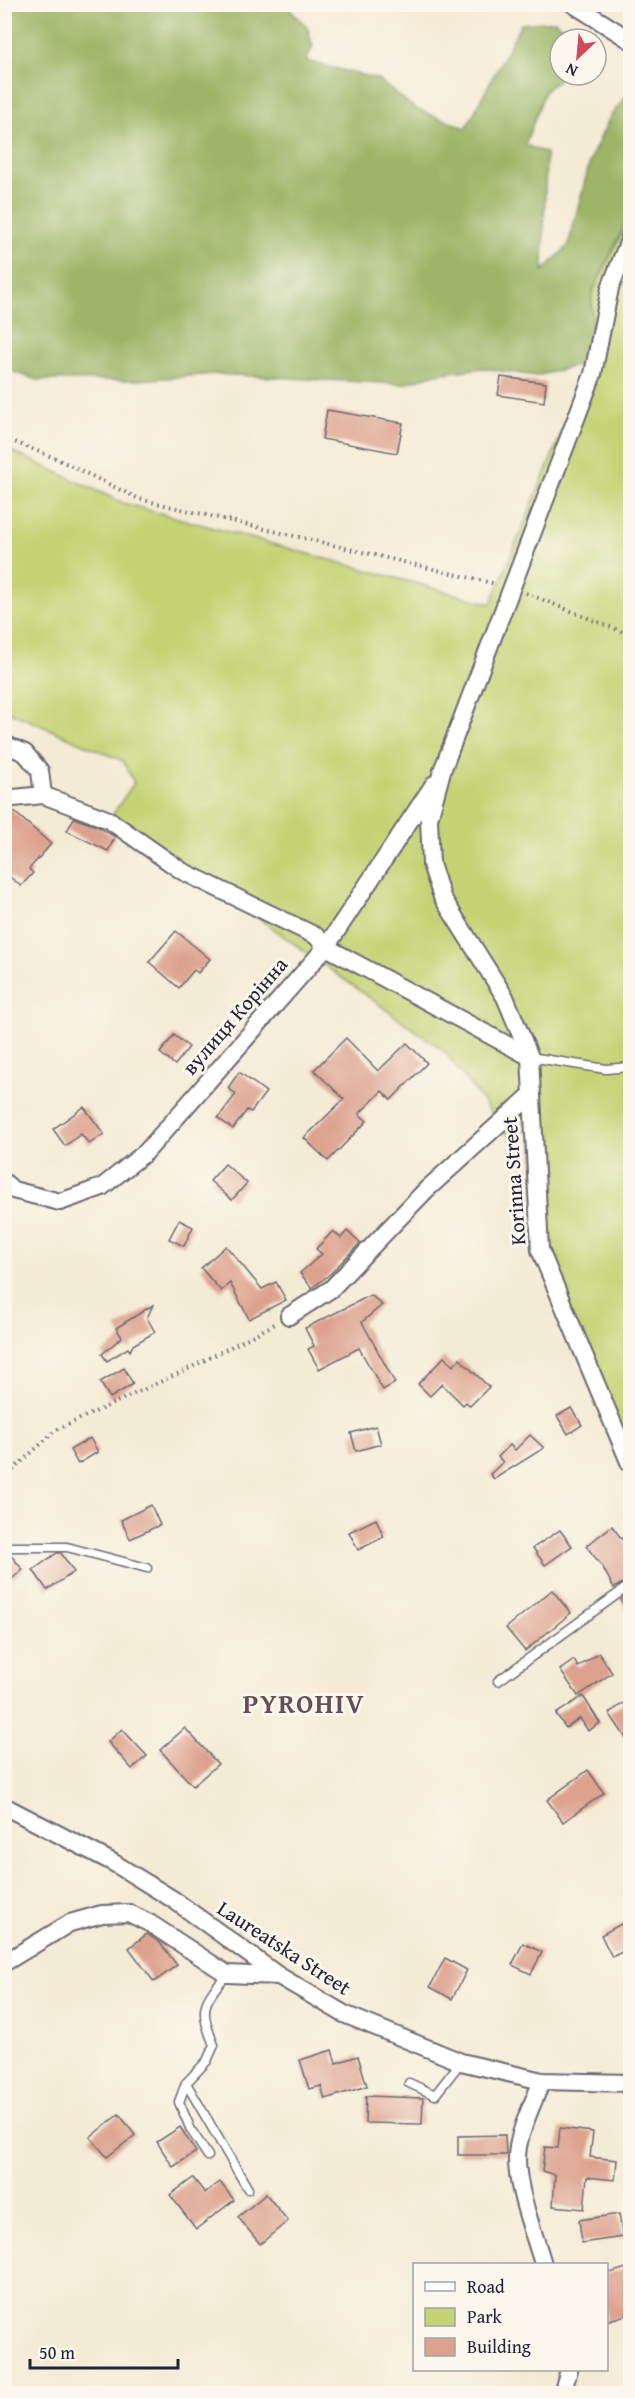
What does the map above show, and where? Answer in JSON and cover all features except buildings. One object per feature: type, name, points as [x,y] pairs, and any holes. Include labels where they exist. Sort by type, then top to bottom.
[{"type":"street","points":[[573,4],[630,40]]},
{"type":"street","points":[[530,1057],[505,997],[442,897],[431,864],[429,819],[442,771],[594,374],[610,288],[630,238]]},
{"type":"street","points":[[4,744],[25,753],[40,771],[43,795]]},
{"type":"street","name":"вулиця Корінна","points":[[4,1182],[13,1190],[60,1202],[102,1187],[146,1152],[326,946],[442,771]]},
{"type":"street","points":[[4,799],[43,795],[108,820],[182,871],[316,936],[326,946],[530,1057]]},
{"type":"street","name":"Korinna Street","points":[[530,1057],[540,1250],[630,1464]]},
{"type":"street","points":[[289,1316],[331,1289],[426,1190],[531,1095]]},
{"type":"street","name":"Laureatska Street","points":[[4,1806],[124,1869],[174,1900],[279,1976],[344,2014],[461,2062],[542,2081],[630,2083]]},
{"type":"street","points":[[4,1963],[70,1923],[102,1914],[129,1913],[151,1924],[227,1974],[279,1976]]},
{"type":"street","points":[[542,2081],[523,2126],[518,2149],[517,2173],[542,2263]]},
{"type":"street","points":[[562,2394],[568,2371]]},
{"type":"lane","points":[[530,1057],[606,1069],[630,1067]]},
{"type":"lane","points":[[4,1547],[68,1546],[147,1568]]},
{"type":"lane","points":[[498,1681],[630,1585]]},
{"type":"lane","points":[[208,2156],[191,2130],[179,2102],[186,2083],[207,2061],[214,2045],[204,2021],[206,1998],[227,1974]]},
{"type":"lane","points":[[409,2083],[435,2095],[461,2062]]},
{"type":"lane","points":[[186,2083],[248,2189]]},
{"type":"path","points":[[4,438],[55,458],[140,499],[512,588],[630,635]]},
{"type":"path","points":[[4,1478],[56,1430],[188,1369],[289,1316]]},
{"type":"green space","points":[[5,5],[286,5],[307,27],[313,46],[306,61],[377,79],[416,109],[466,128],[521,24],[555,21],[563,27],[548,27],[550,87],[545,91],[525,145],[546,153],[543,271],[568,246],[591,158],[610,117],[630,92],[630,213],[592,293],[591,362],[536,376],[483,368],[436,374],[403,384],[215,374],[139,380],[38,380],[5,369]]},
{"type":"green space","points":[[624,230],[630,231],[630,1464],[540,1250],[529,1064],[521,1151],[444,1051],[113,814],[134,783],[123,761],[5,710],[5,448],[123,503],[491,604],[591,362],[592,293]]},
{"type":"district","name":"PYROHIV","points":[[304,1704]]}]
